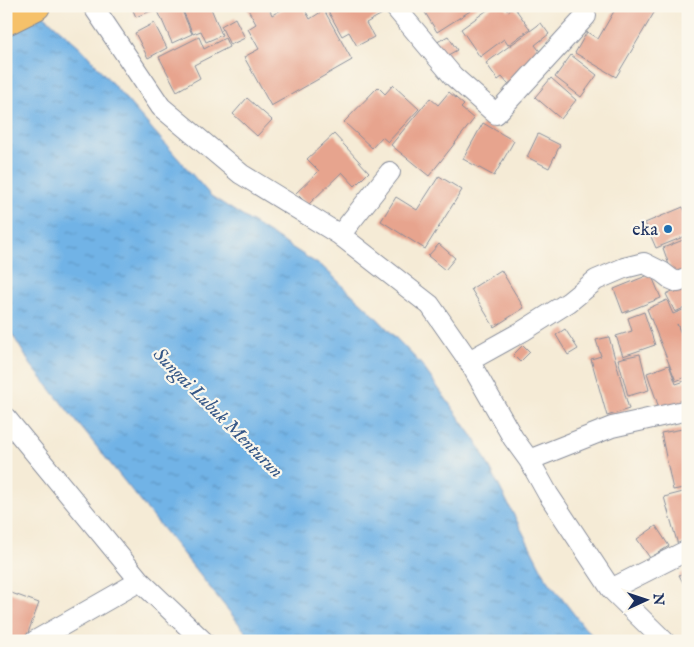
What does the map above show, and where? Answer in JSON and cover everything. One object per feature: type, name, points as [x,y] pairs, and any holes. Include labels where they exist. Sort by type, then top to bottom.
[{"type":"highway","points":[[6,21],[36,6]]},
{"type":"street","points":[[93,6],[161,107],[241,174],[340,235],[430,305],[469,361],[513,438],[611,589],[664,641]]},
{"type":"street","points":[[394,6],[453,76],[496,114],[586,16]]},
{"type":"street","points":[[340,235],[390,172]]},
{"type":"street","points":[[469,361],[523,331],[569,302],[596,280],[624,268],[644,263],[678,282],[688,278]]},
{"type":"street","points":[[529,460],[612,426],[688,410]]},
{"type":"street","points":[[6,418],[140,581],[203,641]]},
{"type":"street","points":[[611,589],[688,550]]},
{"type":"street","points":[[35,641],[140,581]]},
{"type":"water","name":"Sungai Lubuk Menturun","points":[[6,6],[33,6],[81,48],[211,196],[324,268],[373,314],[421,364],[476,441],[546,578],[584,627],[598,641],[253,641],[31,365],[6,324]]},
{"type":"building","points":[[131,6],[157,6],[158,8],[136,17]]},
{"type":"building","points":[[168,6],[180,6],[192,34],[172,43],[158,11]]},
{"type":"building","points":[[181,6],[210,6],[222,35],[206,42],[201,31],[193,34]]},
{"type":"building","points":[[246,6],[268,6],[272,15],[288,6],[303,6],[310,19],[324,10],[352,60],[271,106],[244,57],[259,49],[248,29],[256,24]]},
{"type":"building","points":[[336,6],[378,6],[382,14],[366,23],[374,37],[357,46],[349,32],[342,36],[328,11]]},
{"type":"building","points":[[421,6],[478,6],[437,32]]},
{"type":"building","points":[[493,6],[505,6],[508,11],[514,7],[530,29],[508,45],[504,39],[480,57],[461,29]]},
{"type":"building","points":[[617,6],[658,6],[616,77],[575,53],[587,32],[598,39]]},
{"type":"building","points":[[235,18],[245,38],[230,45],[221,26]]},
{"type":"building","points":[[154,23],[167,48],[148,58],[135,33]]},
{"type":"building","points":[[541,23],[549,34],[535,45],[545,58],[508,84],[502,77],[498,80],[486,63]]},
{"type":"building","points":[[448,36],[457,50],[441,59],[432,45]]},
{"type":"building","points":[[199,37],[204,49],[225,38],[229,47],[194,65],[200,78],[177,91],[159,57]]},
{"type":"building","points":[[571,55],[597,75],[581,97],[555,77]]},
{"type":"building","points":[[551,78],[576,100],[561,119],[535,97]]},
{"type":"building","points":[[393,85],[419,109],[388,142],[382,137],[372,148],[344,122],[378,87],[385,94]]},
{"type":"building","points":[[449,92],[464,105],[461,108],[474,119],[429,176],[391,145],[430,98],[438,105]]},
{"type":"building","points":[[247,98],[272,120],[257,136],[233,114]]},
{"type":"building","points":[[483,123],[514,141],[494,176],[463,159]]},
{"type":"building","points":[[334,134],[369,172],[355,186],[342,172],[308,205],[296,193],[319,171],[307,159]]},
{"type":"building","points":[[538,134],[560,145],[549,168],[527,157]]},
{"type":"building","points":[[439,176],[462,190],[425,249],[381,221],[396,197],[417,210]]},
{"type":"building","name":"eka","points":[[683,207],[688,218],[688,235],[656,248],[645,223]]},
{"type":"building","points":[[688,238],[688,270],[673,276],[663,248]]},
{"type":"building","points":[[439,244],[455,258],[445,270],[428,256]]},
{"type":"building","points":[[501,270],[524,308],[494,327],[471,289]]},
{"type":"building","points":[[651,274],[661,298],[623,313],[614,289]]},
{"type":"building","points":[[688,284],[688,306],[675,312],[666,294]]},
{"type":"building","points":[[667,300],[673,314],[688,308],[688,335],[683,337],[677,324],[688,350],[688,376],[676,381],[647,309]]},
{"type":"building","points":[[644,312],[655,345],[623,356],[616,336],[632,331],[628,318]]},
{"type":"building","points":[[565,329],[578,349],[568,355],[556,335]]},
{"type":"building","points":[[609,337],[629,409],[607,416],[591,359],[601,356],[596,340]]},
{"type":"building","points":[[523,345],[530,352],[520,362],[513,355]]},
{"type":"building","points":[[640,354],[649,390],[628,396],[618,359]]},
{"type":"building","points":[[669,365],[676,384],[688,380],[688,401],[660,411],[647,373]]},
{"type":"building","points":[[688,428],[688,487],[673,490],[661,433]]},
{"type":"building","points":[[683,492],[688,507],[688,542],[678,545],[664,497]]},
{"type":"building","points":[[656,526],[669,546],[650,558],[637,539]]},
{"type":"building","points":[[688,570],[688,592],[679,575]]},
{"type":"building","points":[[6,591],[39,603],[25,641],[15,641],[6,638]]},
{"type":"place","name":"eka","points":[[668,229]]}]
